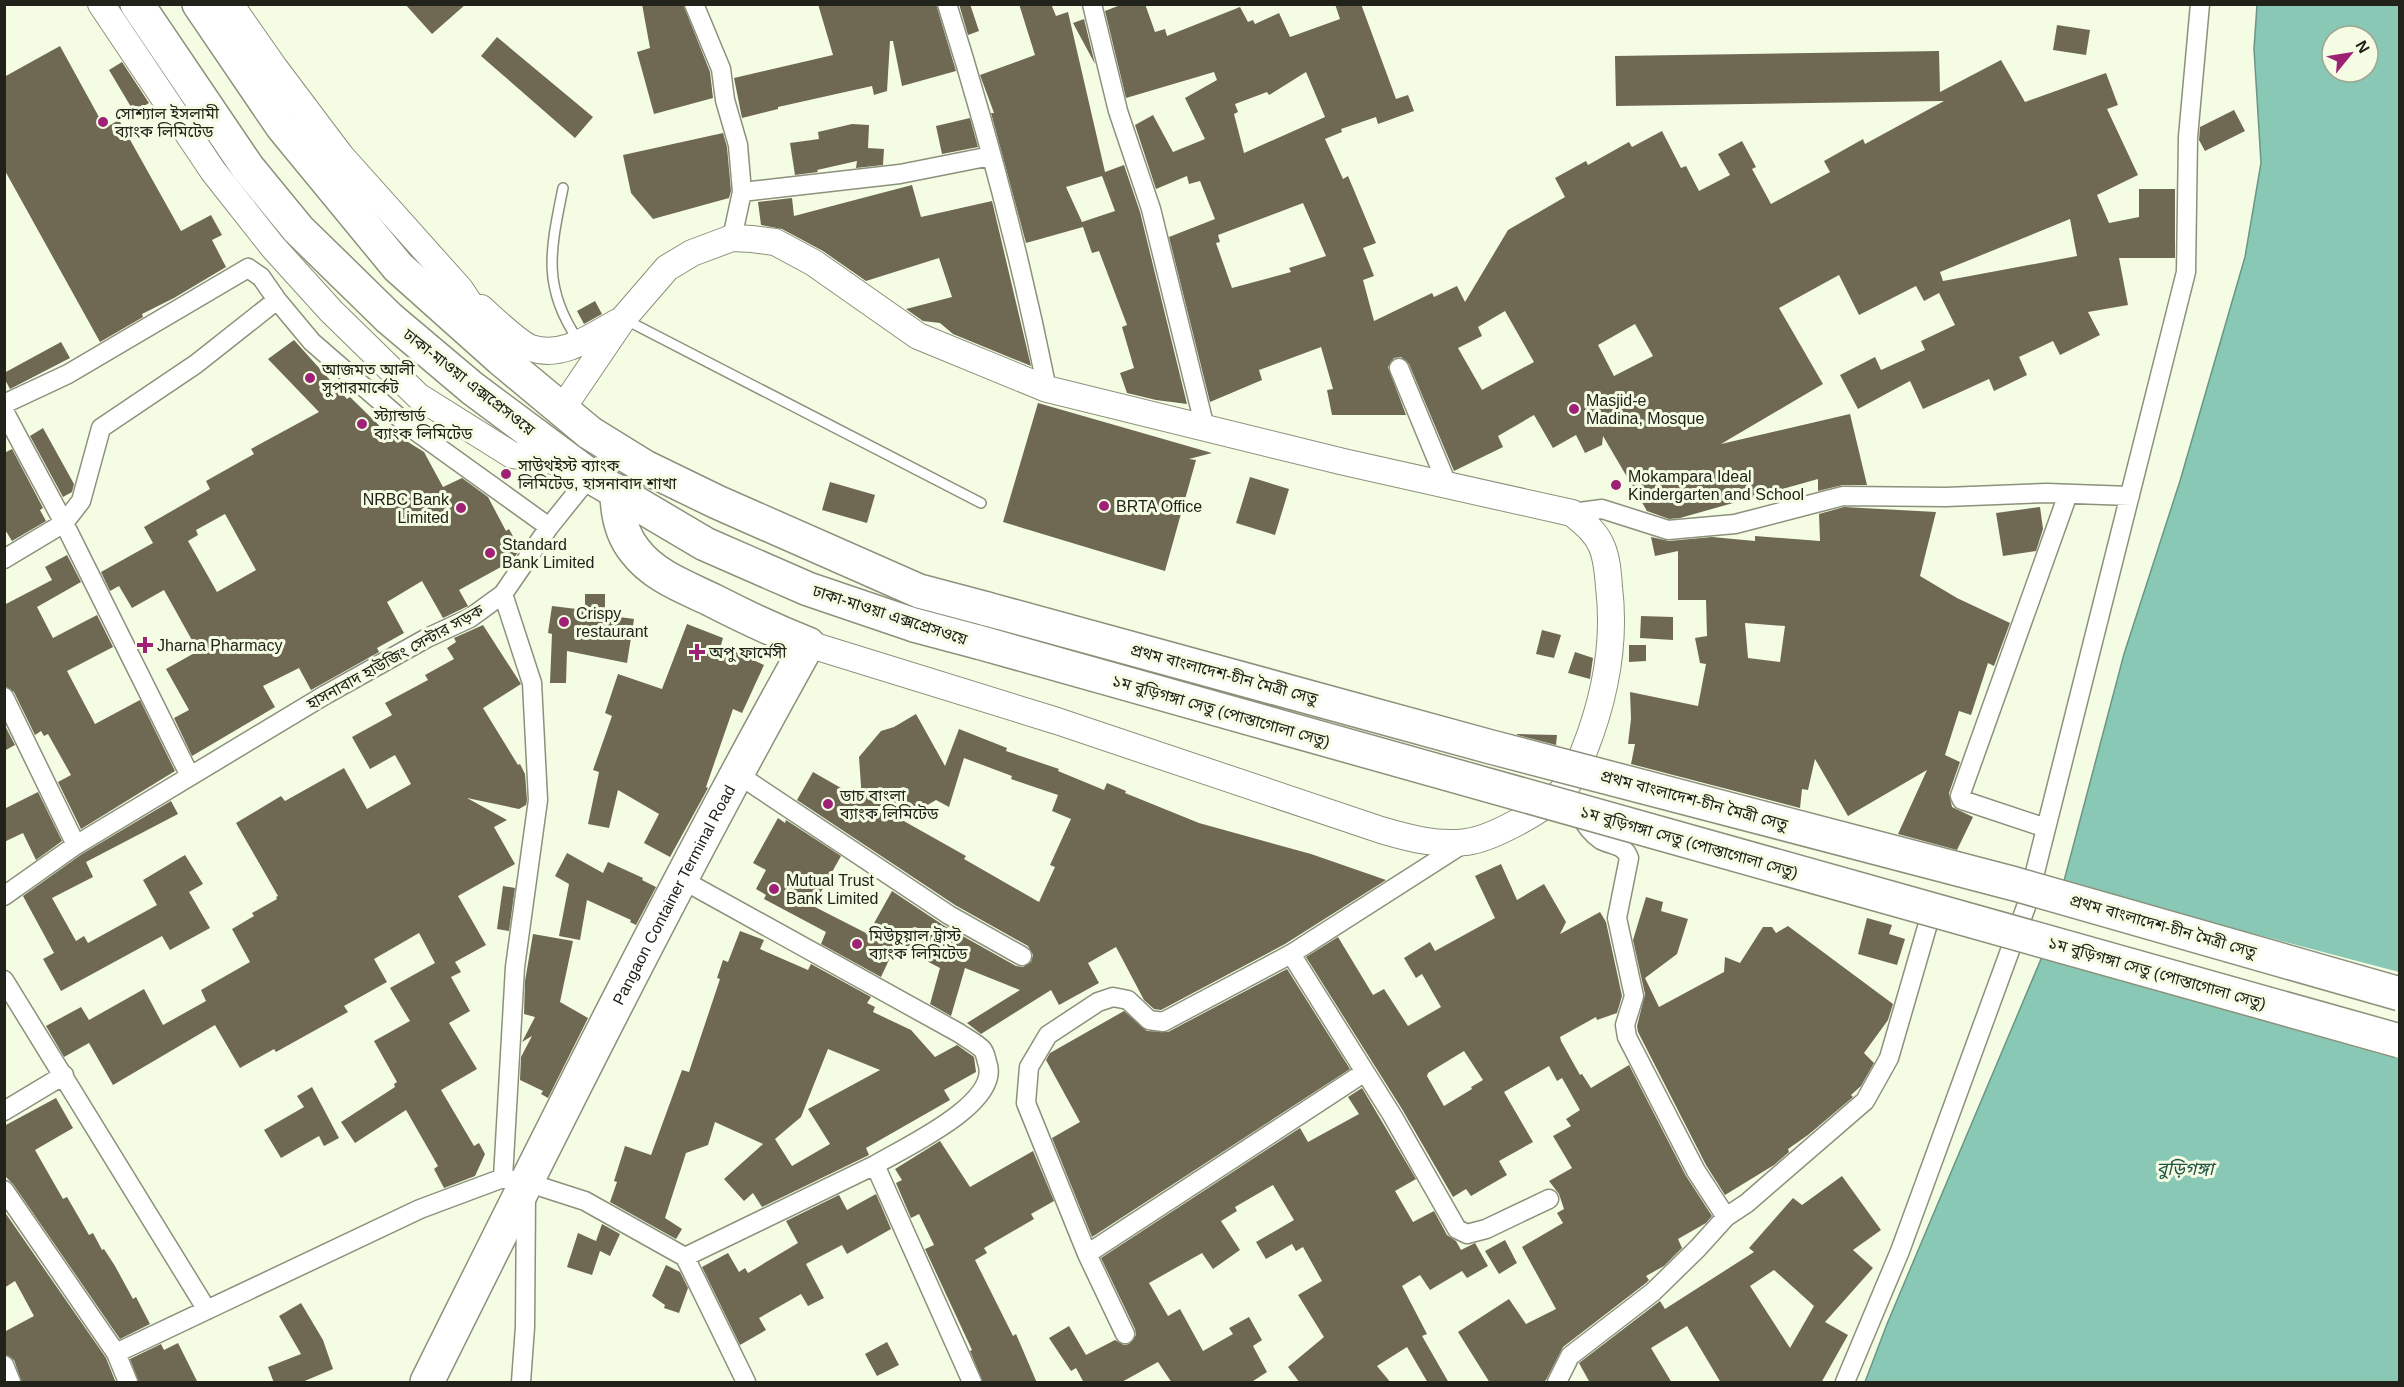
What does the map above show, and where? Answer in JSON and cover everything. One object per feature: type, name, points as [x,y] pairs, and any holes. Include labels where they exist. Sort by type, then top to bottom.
[{"type":"highway","name":"ঢাকা-মাওয়া এক্সপ্রেসওয়ে","points":[[137,4],[248,168],[298,229],[397,325],[472,388],[594,477],[705,544],[808,589],[914,625],[978,642]]},
{"type":"highway","name":"ঢাকা-মাওয়া এক্সপ্রেসওয়ে","points":[[199,4],[282,126],[398,267],[501,359],[590,433],[645,467],[717,502],[919,591],[987,609]]},
{"type":"highway","points":[[594,477],[617,512],[624,532],[635,552],[662,576],[766,627],[808,644]]},
{"type":"highway","name":"প্রথম বাংলাদেশ-চীন মৈত্রী সেতু","points":[[987,609],[1491,747],[2015,884],[2400,994]]},
{"type":"highway","name":"১ম বুড়িগঙ্গা সেতু (পোস্তাগোলা সেতু)","points":[[978,642],[2400,1041]]},
{"type":"highway","name":"Pangaon Container Terminal Road","points":[[427,1383],[515,1180],[808,644]]},
{"type":"main road","points":[[101,4],[213,171],[267,238],[331,311],[418,396],[512,455],[594,477]]},
{"type":"main road","points":[[230,4],[341,156],[460,289],[530,348],[547,351],[566,348],[587,352]]},
{"type":"main road","points":[[562,409],[587,352],[624,319],[667,268],[692,253],[732,238],[774,242],[814,262],[918,336],[1047,389],[1344,462],[1572,513],[1595,533],[1602,548],[1611,598],[1612,636],[1604,690],[1591,733],[1568,783],[1553,800],[1523,819],[1482,838],[1466,842],[1426,840],[1381,830],[1057,721],[808,644]]},
{"type":"main road","points":[[460,289],[489,333],[501,359]]},
{"type":"street","points":[[694,4],[721,69],[725,100],[738,145],[742,192],[732,238]]},
{"type":"street","points":[[947,4],[991,156],[1033,321],[1047,389]]},
{"type":"street","points":[[1092,4],[1118,111],[1150,209],[1205,428]]},
{"type":"street","points":[[1845,1383],[1900,1251],[2027,904],[2186,272],[2188,138],[2200,4]]},
{"type":"street","points":[[742,192],[900,174],[991,156]]},
{"type":"street","points":[[4,404],[68,374],[248,268],[261,277],[312,342],[410,427],[549,527]]},
{"type":"street","points":[[4,559],[64,522],[81,501],[101,428],[196,364],[277,300]]},
{"type":"street","points":[[1399,368],[1447,484]]},
{"type":"street","points":[[4,411],[64,522],[190,776]]},
{"type":"street","name":"হাসনাবাদ হাউজিং সেন্টার সড়ক","points":[[4,896],[76,845],[325,695],[427,638],[470,618],[503,594],[549,527],[594,477]]},
{"type":"street","points":[[1572,513],[1602,509],[1668,530],[1735,524],[1842,496],[1946,497],[2068,494],[2130,496]]},
{"type":"street","points":[[2046,828],[1962,800],[1960,796],[2068,494]]},
{"type":"street","points":[[503,594],[532,683],[538,782],[538,800],[515,968],[515,1180],[525,1327],[521,1383]]},
{"type":"street","points":[[4,697],[76,845]]},
{"type":"street","points":[[736,772],[949,915],[1022,956]]},
{"type":"street","points":[[1568,783],[2027,904]]},
{"type":"street","points":[[1568,783],[1589,829],[1600,839],[1622,847],[1629,858],[1617,918],[1634,996],[1625,1025],[1627,1037],[1696,1171],[1726,1217]]},
{"type":"street","points":[[1125,1334],[1087,1254],[1026,1103],[1029,1067],[1048,1035],[1098,1002],[1113,997],[1128,1000],[1149,1020],[1163,1022],[1291,954],[1466,842]]},
{"type":"street","points":[[681,879],[959,1033],[983,1050],[989,1066],[987,1081],[976,1099],[956,1118],[875,1164],[685,1257]]},
{"type":"street","points":[[1557,1383],[1570,1356],[1653,1292],[1726,1217],[1754,1197],[1865,1101],[1888,1058],[1932,910]]},
{"type":"street","points":[[1291,954],[1392,1114],[1457,1229],[1467,1234],[1486,1229],[1548,1198]]},
{"type":"street","points":[[4,980],[207,1310]]},
{"type":"street","points":[[1087,1254],[1365,1072]]},
{"type":"street","points":[[4,1111],[64,1075]]},
{"type":"street","points":[[875,1164],[972,1383]]},
{"type":"street","points":[[116,1353],[420,1209],[515,1180],[585,1201],[685,1257],[746,1383]]},
{"type":"street","points":[[4,1190],[116,1353],[128,1383]]},
{"type":"street","points":[[4,1365],[11,1383]]},
{"type":"lane","points":[[563,188],[552,246],[552,277],[556,297],[587,352]]},
{"type":"lane","points":[[624,319],[981,503]]},
{"type":"water","name":"বুড়িগঙ্গা","points":[[2257,5],[2399,5],[2399,1382],[1865,1382],[1887,1324],[2047,945],[2124,654],[2180,481],[2245,257],[2261,163],[2254,49]]},
{"type":"pier","points":[[2060,883],[2399,972],[2399,1037],[2046,935]]},
{"type":"building","points":[[405,4],[466,4],[432,34]]},
{"type":"building","points":[[642,4],[683,4],[710,72],[713,98],[654,114],[637,52],[650,48]]},
{"type":"building","points":[[818,4],[936,4],[956,71],[902,86],[893,41],[890,41],[887,91],[874,95],[872,86],[778,107],[778,109],[742,118],[734,78],[833,55]]},
{"type":"building","points":[[959,4],[970,4],[979,31],[968,35]]},
{"type":"building","points":[[1019,4],[1051,4],[1056,16],[1068,12],[1105,172],[1124,165],[1140,212],[1187,404],[1127,393],[1120,373],[1134,368],[1122,327],[1127,325],[1099,251],[1092,253],[1083,227],[1026,243],[991,113],[994,113],[980,75],[1035,55]],"holes":[[[1102,176],[1115,211],[1082,222],[1066,187]]]},
{"type":"building","points":[[1123,4],[1145,4],[1155,32],[1165,29],[1167,36],[1240,7],[1248,22],[1253,20],[1255,24],[1279,13],[1290,37],[1340,19],[1335,4],[1361,4],[1396,99],[1408,95],[1414,111],[1378,124],[1376,117],[1341,129],[1342,132],[1325,139],[1343,179],[1348,176],[1376,243],[1363,248],[1374,276],[1363,280],[1374,321],[1432,293],[1434,297],[1457,286],[1465,302],[1508,230],[1565,197],[1555,178],[1586,161],[1588,165],[1629,142],[1632,147],[1662,131],[1681,168],[1686,166],[1699,191],[1730,175],[1718,154],[1742,141],[1756,167],[1752,169],[1771,204],[1830,172],[1824,161],[1863,139],[1865,144],[1944,101],[1616,106],[1615,56],[1939,51],[1940,92],[2001,60],[2025,102],[2106,73],[2118,105],[2107,109],[2138,175],[2097,195],[2109,223],[2139,217],[2139,189],[2175,189],[2175,258],[2119,258],[2128,305],[2088,312],[2100,335],[2060,355],[2053,341],[2019,357],[2027,375],[1994,391],[1989,379],[1923,409],[1910,381],[1858,409],[1840,375],[1875,357],[1881,370],[1925,350],[1921,341],[1955,325],[1939,293],[1924,301],[1916,286],[1859,315],[1839,275],[1779,308],[1823,384],[1721,444],[1850,414],[1867,485],[1843,485],[1818,491],[1818,479],[1680,518],[1669,519],[1647,511],[1603,436],[1602,445],[1585,453],[1576,435],[1553,448],[1534,415],[1498,436],[1503,447],[1454,471],[1409,364],[1401,357],[1394,358],[1388,367],[1406,415],[1332,415],[1327,390],[1333,389],[1321,347],[1259,370],[1262,380],[1210,402],[1169,237],[1215,219],[1200,181],[1189,184],[1187,176],[1156,189],[1135,125],[1153,115],[1173,152],[1205,139],[1185,98],[1217,80],[1214,72],[1126,98],[1105,11]],"holes":[[[1306,72],[1325,117],[1244,153],[1234,114],[1238,112],[1235,104],[1267,92],[1269,95]],[[1303,203],[1326,256],[1289,268],[1291,272],[1232,288],[1216,243],[1220,242],[1218,235]],[[2070,219],[2077,256],[1943,281],[1940,272]],[[1505,311],[1534,362],[1482,390],[1458,348],[1482,336],[1478,327]],[[1635,324],[1653,356],[1614,376],[1598,345]]]},
{"type":"building","points":[[1084,19],[1095,64],[1073,23]]},
{"type":"building","points":[[2057,25],[2090,30],[2086,55],[2053,50]]},
{"type":"building","points":[[497,37],[593,117],[575,138],[481,56]]},
{"type":"building","points":[[60,46],[105,128],[119,120],[181,231],[211,215],[222,235],[212,240],[226,267],[142,314],[143,317],[100,342],[4,169],[4,77]]},
{"type":"building","points":[[122,62],[149,103],[134,112],[109,70]]},
{"type":"building","points":[[2234,110],[2245,131],[2205,151],[2199,140],[2200,127]]},
{"type":"building","points":[[970,118],[978,147],[942,154],[936,126]]},
{"type":"building","points":[[852,124],[869,125],[868,148],[884,149],[883,165],[856,168],[857,161],[817,170],[818,172],[795,175],[790,143],[819,139],[818,132]]},
{"type":"building","points":[[723,133],[727,147],[731,191],[729,198],[653,219],[631,193],[623,155]]},
{"type":"building","points":[[912,185],[921,217],[992,201],[1031,366],[953,334],[940,323],[923,321],[906,309],[952,297],[939,258],[866,281],[823,251],[782,229],[761,225],[758,202],[792,198],[794,216]]},
{"type":"building","points":[[595,301],[602,314],[584,324],[577,311]]},
{"type":"building","points":[[294,340],[347,399],[350,397],[392,438],[397,435],[424,452],[443,487],[462,478],[488,497],[506,531],[509,529],[520,549],[512,561],[459,590],[468,606],[443,618],[422,581],[387,602],[404,633],[377,648],[379,652],[311,690],[299,668],[263,686],[275,707],[192,756],[174,718],[189,710],[166,669],[198,651],[164,590],[132,608],[119,586],[110,591],[101,572],[153,543],[144,527],[210,489],[206,481],[254,454],[251,449],[319,412],[268,359]],"holes":[[[225,514],[256,570],[217,592],[188,541],[198,535],[196,530]]]},
{"type":"building","points":[[61,342],[70,358],[10,389],[4,373]]},
{"type":"building","points":[[1038,403],[1212,453],[1189,459],[1196,460],[1165,571],[1003,522]]},
{"type":"building","points":[[43,428],[74,484],[72,492],[63,497],[30,436]]},
{"type":"building","points":[[12,449],[43,508],[40,510],[46,521],[12,541],[4,528],[4,453]]},
{"type":"building","points":[[1250,477],[1289,489],[1275,535],[1236,523]]},
{"type":"building","points":[[830,482],[875,495],[867,523],[822,510]]},
{"type":"building","points":[[1844,507],[1936,512],[1920,576],[1957,598],[2010,623],[1994,666],[1988,663],[1971,715],[1959,711],[1945,755],[1960,762],[1949,793],[1952,807],[1973,817],[1957,850],[1898,834],[1927,770],[1848,816],[1815,759],[1808,790],[1802,789],[1800,808],[1631,764],[1635,744],[1628,744],[1631,719],[1630,692],[1698,706],[1706,664],[1700,663],[1695,638],[1707,636],[1706,600],[1678,600],[1678,551],[1655,556],[1651,537],[1669,541],[1712,537],[1755,541],[1755,536],[1820,541],[1819,514]],"holes":[[[1745,623],[1785,626],[1780,662],[1748,658]]]},
{"type":"building","points":[[2040,507],[2043,529],[2036,551],[2003,556],[1996,513]]},
{"type":"building","points":[[67,555],[81,582],[37,607],[53,638],[97,615],[113,647],[67,671],[95,724],[140,700],[175,771],[81,829],[58,782],[71,775],[48,734],[44,736],[41,731],[35,735],[14,692],[4,686],[4,605],[52,580],[45,567]]},
{"type":"building","points":[[585,594],[605,594],[605,615],[634,619],[627,663],[567,651],[566,683],[550,683],[552,634],[548,633],[552,606],[585,610]]},
{"type":"building","points":[[1641,616],[1673,617],[1673,640],[1640,638]]},
{"type":"building","points":[[687,624],[723,638],[721,645],[764,665],[742,713],[733,709],[706,787],[708,788],[670,857],[644,843],[659,814],[618,790],[609,828],[588,824],[599,772],[593,770],[612,716],[605,713],[618,674],[662,689]]},
{"type":"building","points":[[483,625],[521,684],[483,708],[525,774],[527,800],[526,805],[519,809],[467,798],[507,820],[494,827],[515,864],[458,896],[486,945],[455,962],[461,972],[451,977],[470,1011],[449,1023],[477,1069],[441,1090],[474,1146],[479,1143],[485,1154],[475,1176],[444,1188],[434,1169],[438,1166],[406,1110],[355,1143],[341,1122],[395,1087],[394,1084],[397,1082],[374,1041],[410,1021],[390,988],[435,963],[419,933],[374,959],[387,982],[344,1006],[348,1012],[276,1052],[274,1049],[240,1068],[215,1025],[113,1085],[89,1043],[64,1057],[46,1026],[81,1007],[89,1020],[144,989],[163,1025],[206,1001],[201,990],[250,962],[232,929],[254,916],[252,913],[277,899],[278,896],[236,823],[281,796],[285,801],[344,768],[367,809],[411,784],[395,755],[370,769],[352,737],[392,715],[385,703],[428,680],[425,675],[454,659],[447,648],[456,642],[454,638]]},
{"type":"building","points":[[1542,630],[1561,635],[1554,658],[1536,654]]},
{"type":"building","points":[[1629,645],[1646,645],[1646,661],[1629,662]]},
{"type":"building","points":[[1575,652],[1593,658],[1590,679],[1568,673]]},
{"type":"building","points":[[916,714],[945,766],[959,729],[1007,748],[1006,751],[1059,769],[1058,771],[1104,790],[1107,783],[1126,791],[1125,793],[1199,823],[1311,854],[1386,880],[1285,944],[1161,1010],[1154,1009],[1144,1000],[1116,947],[1088,963],[1099,983],[1059,1005],[1051,990],[981,1034],[967,1023],[1020,990],[965,968],[951,1016],[930,1004],[940,968],[896,945],[881,977],[821,944],[826,932],[764,899],[766,895],[756,889],[766,870],[753,863],[778,818],[785,823],[786,820],[841,856],[813,906],[868,934],[892,891],[943,925],[1016,966],[1023,967],[1031,962],[1033,955],[1028,946],[955,905],[797,800],[813,772],[862,800],[859,757],[881,731],[894,727]],"holes":[[[964,758],[1012,776],[1011,779],[1058,795],[1052,811],[1071,819],[1050,865],[1055,867],[1039,902],[964,859],[966,856],[902,820],[936,800],[949,807]]]},
{"type":"building","points":[[4,724],[15,745],[4,751]]},
{"type":"building","points":[[1517,735],[1557,735],[1556,745]]},
{"type":"building","points":[[38,792],[62,841],[36,860],[23,833],[4,842],[4,809]]},
{"type":"building","points":[[171,801],[178,814],[86,862],[93,877],[52,898],[76,941],[84,936],[88,943],[157,905],[143,880],[185,855],[203,884],[189,892],[210,928],[170,950],[162,936],[61,991],[43,959],[54,953],[23,896],[82,854]]},
{"type":"building","points":[[567,853],[603,873],[608,862],[643,878],[642,880],[656,887],[636,925],[630,922],[631,920],[587,900],[580,940],[559,936],[569,884],[555,876]]},
{"type":"building","points":[[1501,864],[1517,900],[1544,884],[1566,922],[1560,934],[1600,912],[1606,922],[1622,996],[1617,1013],[1597,1020],[1596,1017],[1560,1037],[1561,1041],[1580,1075],[1582,1074],[1591,1088],[1629,1065],[1686,1176],[1712,1216],[1706,1223],[1678,1239],[1682,1248],[1664,1266],[1646,1276],[1649,1280],[1646,1283],[1563,1347],[1546,1380],[1542,1383],[1490,1383],[1458,1332],[1509,1299],[1526,1324],[1556,1309],[1522,1247],[1563,1223],[1557,1213],[1564,1209],[1559,1194],[1549,1181],[1572,1168],[1553,1136],[1571,1126],[1566,1119],[1580,1110],[1562,1078],[1557,1081],[1549,1066],[1504,1092],[1533,1142],[1499,1161],[1507,1175],[1471,1196],[1466,1189],[1453,1197],[1402,1109],[1306,957],[1338,937],[1373,995],[1384,989],[1408,1026],[1441,1007],[1422,974],[1416,978],[1404,958],[1430,942],[1435,951],[1495,918],[1475,876]],"holes":[[[1464,1051],[1483,1080],[1444,1106],[1427,1076],[1428,1073]]]},
{"type":"building","points":[[503,886],[515,888],[509,931],[497,929]]},
{"type":"building","points":[[1646,897],[1663,902],[1661,911],[1688,919],[1677,954],[1645,978],[1659,1007],[1724,972],[1725,957],[1740,963],[1763,927],[1772,927],[1776,933],[1788,926],[1893,1004],[1888,1020],[1864,1053],[1874,1063],[1861,1086],[1851,1095],[1853,1097],[1788,1149],[1789,1152],[1774,1165],[1725,1195],[1706,1165],[1638,1032],[1637,1026],[1645,994],[1633,940]]},
{"type":"building","points":[[1867,918],[1892,925],[1889,934],[1905,939],[1897,965],[1858,954]]},
{"type":"building","points":[[740,931],[764,940],[760,949],[808,970],[811,964],[871,997],[867,1003],[875,1007],[873,1012],[911,1030],[935,1057],[957,1045],[974,1057],[976,1072],[944,1090],[950,1100],[866,1148],[869,1155],[762,1207],[753,1193],[744,1201],[724,1179],[763,1144],[715,1122],[708,1145],[686,1153],[665,1218],[682,1229],[676,1239],[610,1202],[625,1146],[651,1155],[682,1070],[689,1072],[720,979],[717,978],[723,960],[728,962]],"holes":[[[828,1049],[880,1070],[808,1109],[830,1144],[792,1166],[775,1139],[801,1117]]]},
{"type":"building","points":[[533,934],[573,941],[560,1002],[588,1018],[548,1098],[541,1094],[543,1091],[520,1080],[521,1057],[532,1036],[522,1042],[535,1017],[524,1014],[525,981]]},
{"type":"building","points":[[1287,969],[1350,1069],[1092,1237],[1052,1138],[1080,1122],[1046,1060],[1050,1053],[1124,1011],[1147,1031],[1168,1032]]},
{"type":"building","points":[[312,1087],[339,1138],[324,1146],[319,1136],[281,1158],[264,1130],[304,1107],[297,1096]]},
{"type":"building","points":[[1362,1088],[1416,1179],[1395,1191],[1413,1222],[1434,1211],[1447,1235],[1456,1241],[1461,1250],[1475,1243],[1488,1266],[1467,1278],[1462,1271],[1430,1290],[1420,1275],[1402,1286],[1427,1334],[1422,1336],[1449,1383],[1428,1383],[1407,1347],[1377,1366],[1391,1383],[1300,1383],[1288,1367],[1324,1337],[1298,1295],[1322,1281],[1303,1247],[1296,1251],[1292,1244],[1266,1259],[1256,1242],[1294,1220],[1273,1185],[1235,1207],[1237,1211],[1221,1221],[1240,1250],[1213,1269],[1202,1253],[1149,1283],[1168,1316],[1180,1309],[1203,1351],[1233,1334],[1229,1328],[1249,1317],[1262,1340],[1253,1346],[1267,1372],[1250,1383],[1172,1383],[1158,1362],[1120,1383],[1084,1383],[1076,1368],[1071,1371],[1049,1338],[1069,1326],[1086,1355],[1115,1340],[1124,1345],[1129,1344],[1136,1335],[1101,1258],[1300,1128],[1308,1142],[1359,1114],[1348,1097]]},
{"type":"building","points":[[56,1098],[73,1128],[35,1150],[63,1199],[67,1197],[89,1235],[93,1233],[133,1299],[136,1297],[150,1324],[120,1339],[13,1184],[4,1175],[4,1126]]},
{"type":"building","points":[[940,1141],[970,1187],[1033,1151],[1054,1201],[1031,1214],[1034,1219],[984,1248],[987,1253],[975,1260],[1013,1336],[1016,1334],[1037,1383],[983,1383],[970,1351],[972,1350],[925,1249],[934,1245],[919,1214],[911,1218],[896,1183],[902,1180],[895,1169]]},
{"type":"building","points":[[1842,1176],[1881,1230],[1853,1250],[1873,1268],[1825,1322],[1848,1335],[1821,1383],[1721,1383],[1687,1326],[1651,1348],[1672,1383],[1590,1383],[1579,1363],[1660,1301],[1665,1309],[1754,1252],[1749,1248],[1793,1198],[1802,1205]],"holes":[[[1774,1270],[1814,1306],[1790,1348],[1750,1286]]]},
{"type":"building","points":[[876,1194],[891,1229],[847,1254],[842,1245],[806,1264],[824,1298],[808,1306],[801,1294],[759,1318],[766,1330],[740,1345],[702,1267],[728,1253],[739,1272],[745,1268],[748,1273],[798,1243],[786,1221],[839,1195],[847,1210]]},
{"type":"building","points":[[4,1211],[106,1358],[116,1383],[22,1383],[14,1360],[4,1354],[4,1332],[34,1316],[15,1281],[4,1288]]},
{"type":"building","points":[[602,1224],[620,1234],[610,1256],[600,1251],[592,1275],[567,1267],[578,1233],[596,1241]]},
{"type":"building","points":[[1505,1240],[1517,1263],[1499,1274],[1485,1251]]},
{"type":"building","points":[[666,1265],[680,1272],[688,1288],[679,1313],[664,1308],[665,1305],[652,1296]]},
{"type":"building","points":[[301,1303],[323,1340],[333,1369],[300,1383],[274,1383],[268,1367],[301,1354],[279,1316]]},
{"type":"building","points":[[887,1342],[899,1365],[877,1376],[865,1354]]},
{"type":"building","points":[[178,1343],[198,1383],[139,1383],[130,1359],[161,1344],[164,1350]]},
{"type":"place","name":"সোশ্যাল ইসলামী ব্যাংক লিমিটেড","points":[[103,122]]},
{"type":"place","name":"আজমত আলী সুপারমার্কেট","points":[[310,378]]},
{"type":"place","name":"Masjid-e Madina, Mosque","points":[[1574,409]]},
{"type":"place","name":"স্ট্যান্ডার্ড ব্যাংক লিমিটেড","points":[[362,424]]},
{"type":"place","name":"সাউথইস্ট ব্যাংক লিমিটেড, হাসনাবাদ শাখা","points":[[506,474]]},
{"type":"place","name":"Mokampara Ideal Kindergarten and School","points":[[1616,485]]},
{"type":"place","name":"BRTA Office","points":[[1104,506]]},
{"type":"place","name":"NRBC Bank Limited","points":[[461,508]]},
{"type":"place","name":"Standard Bank Limited","points":[[490,553]]},
{"type":"place","name":"Crispy restaurant","points":[[564,622]]},
{"type":"place","name":"Jharna Pharmacy","points":[[145,645]]},
{"type":"place","name":"অপু ফার্মেসী","points":[[697,652]]},
{"type":"place","name":"ডাচ বাংলা ব্যাংক লিমিটেড","points":[[828,804]]},
{"type":"place","name":"Mutual Trust Bank Limited","points":[[774,889]]},
{"type":"place","name":"মিউচুয়াল ট্রাস্ট ব্যাংক লিমিটেড","points":[[857,944]]}]
